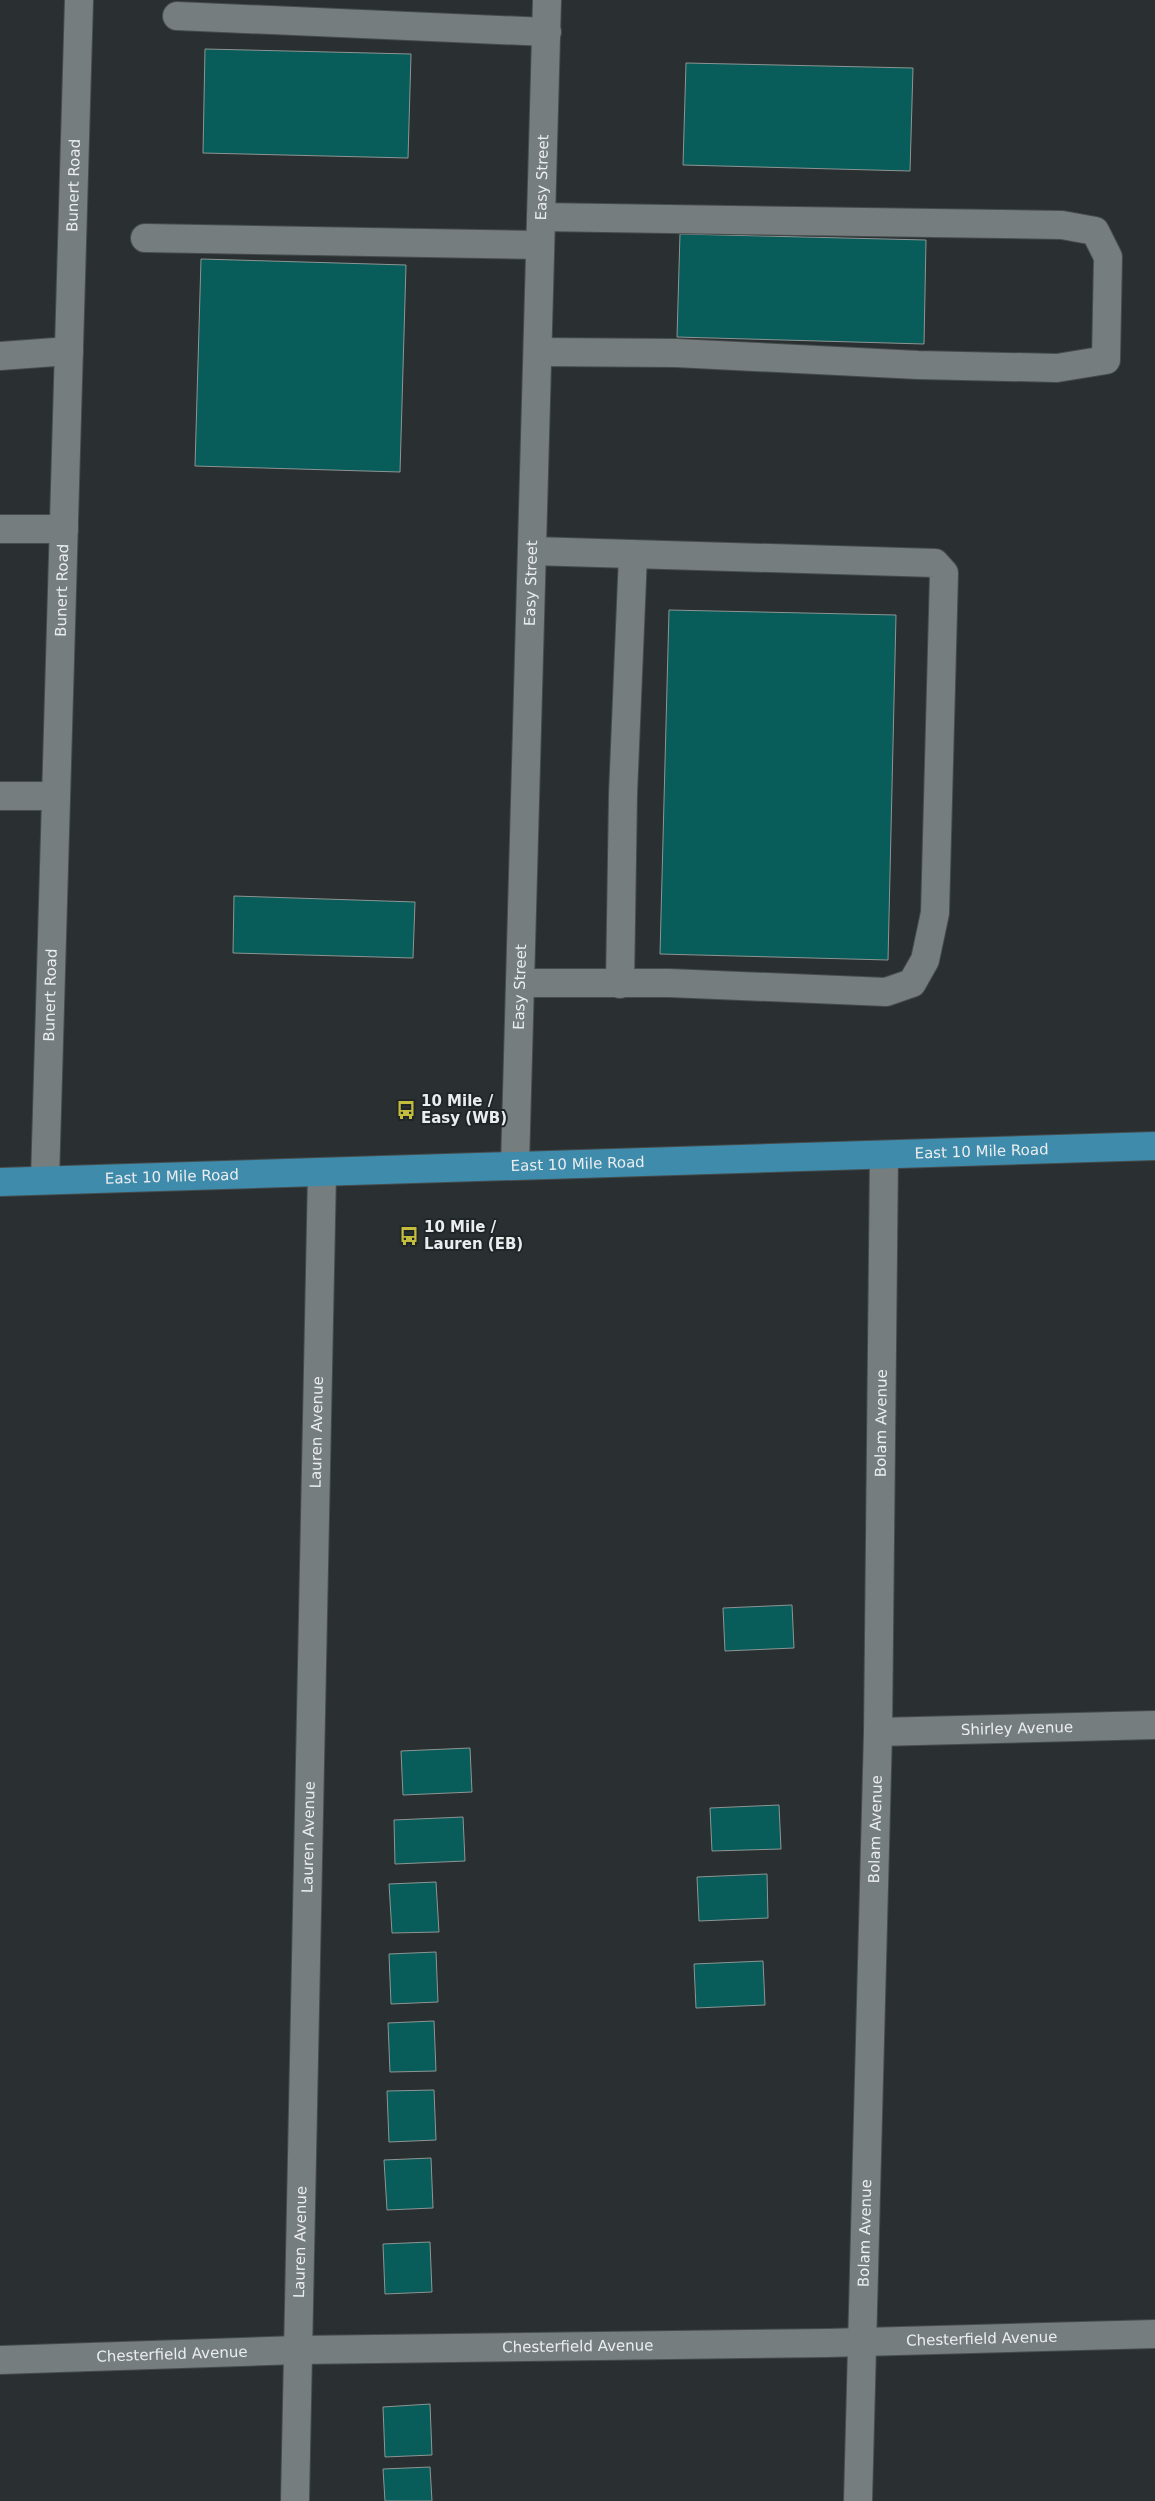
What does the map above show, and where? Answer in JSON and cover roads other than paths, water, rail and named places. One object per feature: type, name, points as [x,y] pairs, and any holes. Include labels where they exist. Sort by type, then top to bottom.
[{"type":"main road","name":"East 10 Mile Road","points":[[0,1182],[1155,1146]]},
{"type":"street","name":"Bunert Road","points":[[45,1180],[79,0]]},
{"type":"street","name":"Easy Street","points":[[515,1165],[547,0]]},
{"type":"street","points":[[177,16],[546,32]]},
{"type":"street","points":[[538,352],[676,353],[918,365],[1057,368],[1106,360],[1108,257],[1095,231],[1052,225],[542,216]]},
{"type":"street","points":[[146,238],[540,245]]},
{"type":"street","points":[[0,356],[69,351]]},
{"type":"street","points":[[0,529],[64,529]]},
{"type":"street","points":[[520,983],[669,983],[886,992],[912,983],[925,960],[935,912],[944,573],[935,563],[532,551]]},
{"type":"street","points":[[620,984],[623,794],[633,555]]},
{"type":"street","points":[[0,796],[56,796]]},
{"type":"street","name":"Bolam Avenue","points":[[858,2501],[878,1732],[884,1155]]},
{"type":"street","name":"Lauren Avenue","points":[[295,2501],[322,1173]]},
{"type":"street","name":"Shirley Avenue","points":[[878,1732],[1155,1725]]},
{"type":"street","name":"Chesterfield Avenue","points":[[0,2360],[298,2350],[862,2342],[1155,2334]]},
{"type":"place","name":"10 Mile / Easy (WB)","points":[[406,1110]]},
{"type":"place","name":"10 Mile / Lauren (EB)","points":[[409,1236]]}]
